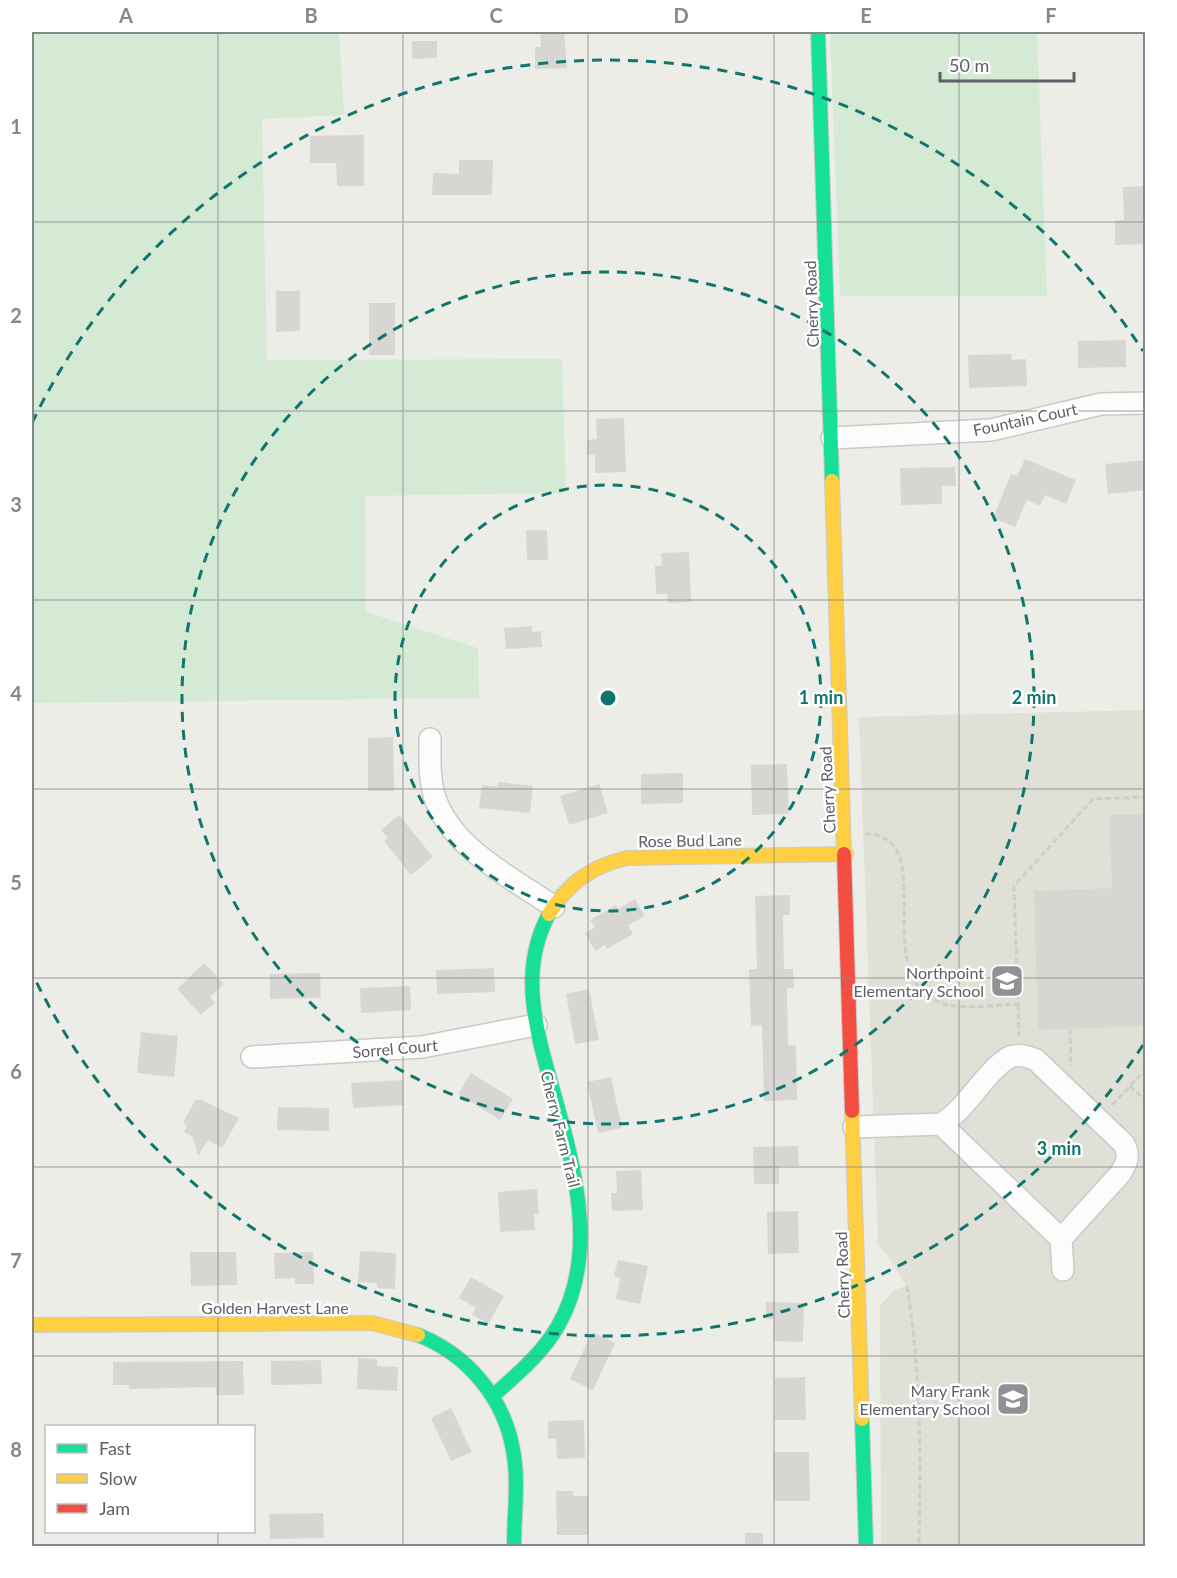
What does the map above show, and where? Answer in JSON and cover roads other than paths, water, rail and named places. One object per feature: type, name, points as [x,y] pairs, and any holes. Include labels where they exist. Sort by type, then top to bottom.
[{"type":"street","name":"Cherry Road","points":[[818,32],[846,854],[866,1546]]},
{"type":"street","name":"Fountain Court","points":[[832,438],[991,430],[1101,404],[1146,403]]},
{"type":"street","points":[[430,739],[430,768],[434,795],[450,827],[483,858],[554,907]]},
{"type":"street","name":"Rose Bud Lane","points":[[554,907],[561,895],[586,872],[627,858],[846,854]]},
{"type":"street","name":"Cherry Farm Trail","points":[[493,1396],[530,1362],[558,1326],[576,1282],[580,1259],[581,1210],[536,1025],[531,974],[535,950],[554,907]]},
{"type":"street","name":"Sorrel Court","points":[[252,1057],[422,1047],[536,1025]]},
{"type":"street","points":[[854,1127],[941,1124],[952,1117],[1005,1059],[1026,1055],[1036,1060],[1124,1144],[1128,1152],[1127,1162],[1120,1174],[1061,1239]]},
{"type":"street","points":[[941,1124],[1061,1239],[1063,1270]]},
{"type":"street","name":"Golden Harvest Lane","points":[[32,1326],[372,1323],[409,1330],[450,1351],[476,1373],[493,1396]]},
{"type":"street","points":[[493,1396],[504,1419],[513,1450],[514,1546]]},
{"type":"place","name":"Northpoint Elementary School","points":[[1007,981]]},
{"type":"place","name":"Mary Frank Elementary School","points":[[1013,1399]]}]
